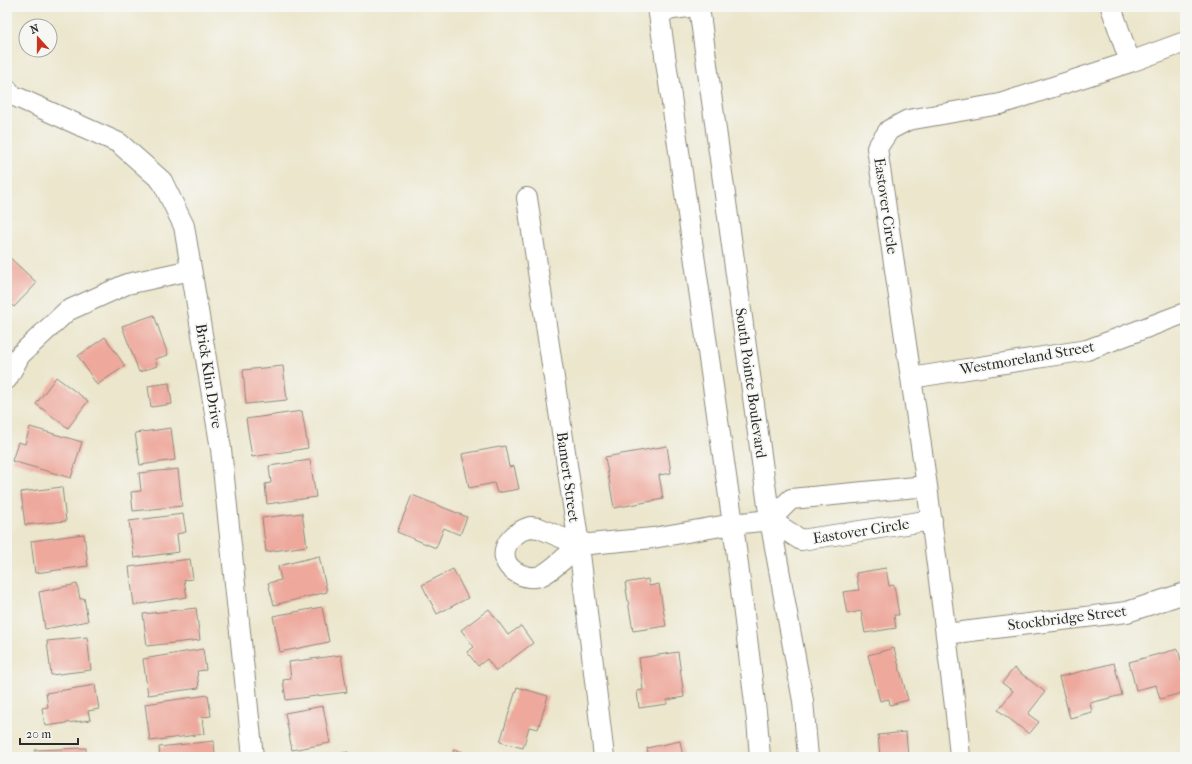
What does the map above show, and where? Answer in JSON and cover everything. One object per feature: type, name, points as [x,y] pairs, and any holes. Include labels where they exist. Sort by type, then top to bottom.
[{"type":"street","points":[[688,7],[659,9],[733,524],[758,720],[760,757]]},
{"type":"street","name":"South Pointe Boulevard","points":[[699,7],[770,520],[803,701],[808,757]]},
{"type":"street","points":[[1111,7],[1130,62]]},
{"type":"street","name":"Eastover Circle","points":[[960,757],[932,520],[877,148],[889,130],[908,120],[1000,104],[1130,62],[1185,42]]},
{"type":"street","name":"Brick Klin Drive","points":[[7,89],[12,95],[119,143],[162,181],[184,226],[221,448],[253,757]]},
{"type":"street","name":"Bamert Street","points":[[527,198],[579,545],[604,757]]},
{"type":"street","points":[[7,379],[20,355],[67,311],[127,284],[192,270]]},
{"type":"street","name":"Westmoreland Street","points":[[911,378],[1087,350],[1185,313]]},
{"type":"street","points":[[579,545],[652,538],[733,524],[770,520],[791,499],[927,486]]},
{"type":"street","name":"Eastover Circle","points":[[770,520],[801,540],[932,520]]},
{"type":"street","name":"Stockbridge Street","points":[[946,634],[1127,612],[1185,593]]},
{"type":"building","points":[[7,255],[37,283],[14,307],[7,301]]},
{"type":"building","points":[[154,315],[168,355],[155,359],[157,366],[139,372],[122,326]]},
{"type":"building","points":[[105,337],[125,366],[97,385],[78,356]]},
{"type":"building","points":[[283,366],[287,400],[246,404],[243,370]]},
{"type":"building","points":[[56,377],[88,401],[68,428],[36,404]]},
{"type":"building","points":[[169,383],[172,404],[151,407],[148,386]]},
{"type":"building","points":[[302,411],[308,448],[252,457],[246,419]]},
{"type":"building","points":[[30,427],[82,442],[71,478],[12,461],[18,442],[25,444]]},
{"type":"building","points":[[171,428],[175,460],[140,465],[135,433]]},
{"type":"building","points":[[505,446],[509,467],[514,466],[519,489],[497,493],[494,483],[469,488],[462,454]]},
{"type":"building","points":[[667,446],[671,473],[659,475],[663,499],[614,508],[605,457]]},
{"type":"building","points":[[310,460],[316,497],[267,504],[265,484],[271,483],[269,466]]},
{"type":"building","points":[[178,469],[182,506],[133,511],[131,492],[141,491],[139,473]]},
{"type":"building","points":[[62,487],[66,521],[25,525],[21,492]]},
{"type":"building","points":[[412,495],[467,517],[460,535],[444,528],[436,548],[397,532]]},
{"type":"building","points":[[302,513],[307,546],[266,552],[262,518]]},
{"type":"building","points":[[183,514],[186,532],[177,534],[179,552],[134,558],[129,521]]},
{"type":"building","points":[[84,534],[88,566],[35,573],[31,541]]},
{"type":"building","points":[[319,556],[327,592],[274,605],[268,583],[281,580],[278,566]]},
{"type":"building","points":[[190,559],[193,579],[184,580],[187,597],[134,605],[129,567]]},
{"type":"building","points":[[886,568],[889,586],[894,585],[899,615],[894,615],[896,628],[865,633],[861,611],[847,614],[843,592],[859,590],[856,573]]},
{"type":"building","points":[[453,569],[468,598],[437,614],[422,585]]},
{"type":"building","points":[[648,579],[649,586],[659,584],[666,626],[633,631],[625,583]]},
{"type":"building","points":[[77,584],[80,599],[84,598],[88,621],[45,629],[39,592]]},
{"type":"building","points":[[322,607],[329,642],[280,652],[273,616]]},
{"type":"building","points":[[196,608],[200,640],[147,646],[143,614]]},
{"type":"building","points":[[489,609],[508,635],[521,626],[533,643],[496,671],[487,659],[478,666],[467,652],[474,647],[461,630]]},
{"type":"building","points":[[87,637],[91,670],[51,675],[47,641]]},
{"type":"building","points":[[894,648],[908,700],[890,705],[889,699],[880,701],[868,655]]},
{"type":"building","points":[[203,649],[206,670],[197,671],[199,688],[148,695],[143,659]]},
{"type":"building","points":[[1178,649],[1185,675],[1185,692],[1160,699],[1156,685],[1136,690],[1129,662]]},
{"type":"building","points":[[678,652],[684,697],[667,700],[667,704],[639,708],[637,691],[643,690],[639,658]]},
{"type":"building","points":[[341,655],[347,692],[286,700],[283,680],[291,679],[289,662]]},
{"type":"building","points":[[1114,663],[1122,695],[1090,703],[1092,712],[1070,718],[1059,677]]},
{"type":"building","points":[[1014,668],[1045,692],[1028,714],[1039,722],[1029,734],[998,710],[1013,691],[1002,683]]},
{"type":"building","points":[[95,685],[99,709],[88,711],[90,720],[45,726],[42,708],[48,707],[46,693]]},
{"type":"building","points":[[517,687],[548,696],[538,729],[529,727],[523,748],[500,742]]},
{"type":"building","points":[[208,695],[211,716],[202,717],[204,734],[150,741],[145,704]]},
{"type":"building","points":[[323,706],[330,743],[292,750],[285,713]]},
{"type":"building","points":[[906,732],[908,757],[880,757],[878,735]]},
{"type":"building","points":[[214,741],[215,757],[160,757],[159,747]]},
{"type":"building","points":[[680,741],[683,757],[649,757],[647,748]]},
{"type":"building","points":[[86,748],[86,757],[36,757],[35,750]]},
{"type":"building","points":[[454,749],[474,757],[451,757]]},
{"type":"building","points":[[348,752],[349,757],[328,757],[328,756]]}]
